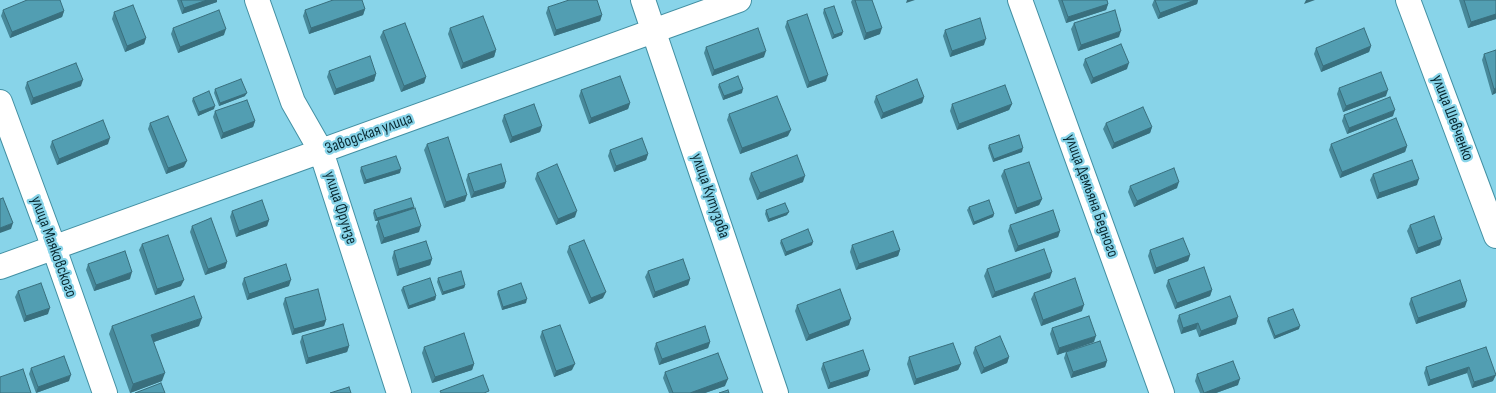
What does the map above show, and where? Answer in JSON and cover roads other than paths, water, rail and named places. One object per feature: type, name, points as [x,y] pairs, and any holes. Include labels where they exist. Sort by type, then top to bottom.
[{"type":"street","name":"улица Фрунзе","points":[[257,0],[292,102],[321,151],[399,393]]},
{"type":"street","name":"улица Кутузова","points":[[643,0],[776,393]]},
{"type":"street","name":"Заводская улица","points":[[0,267],[739,0]]},
{"type":"street","name":"улица Демьяна Бедного","points":[[1020,0],[1162,393]]},
{"type":"street","name":"улица Шевченко","points":[[1408,0],[1496,236]]},
{"type":"street","name":"улица Маяковского","points":[[0,102],[54,248],[104,393]]}]
